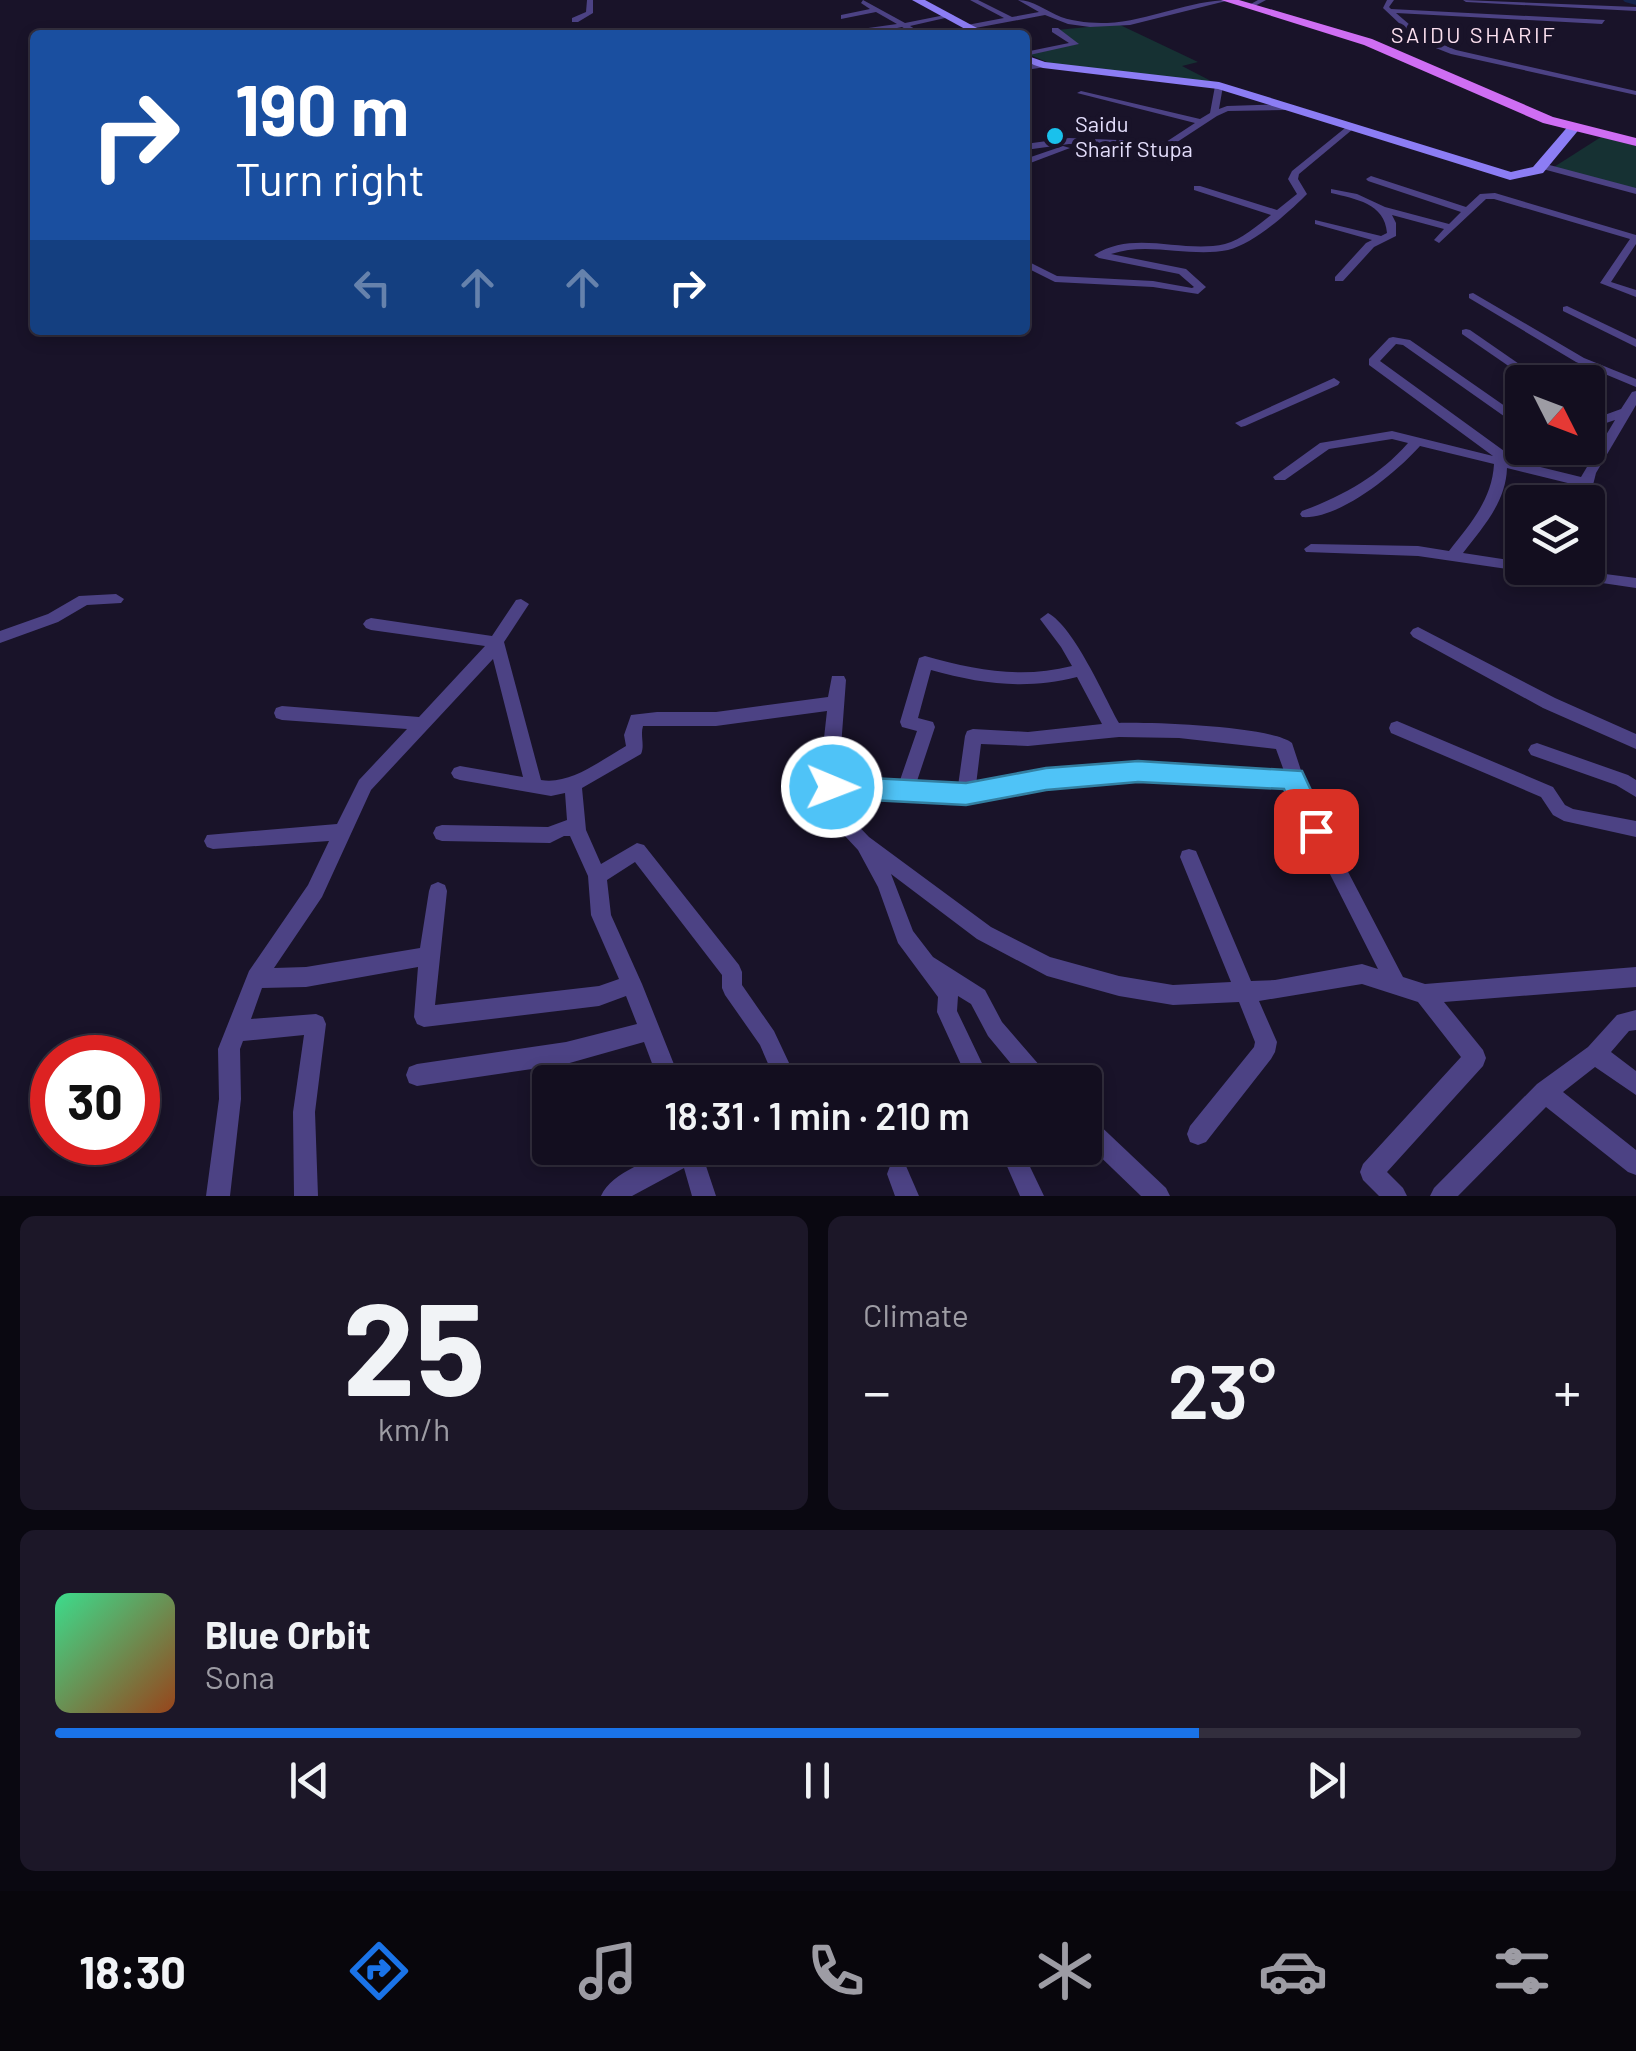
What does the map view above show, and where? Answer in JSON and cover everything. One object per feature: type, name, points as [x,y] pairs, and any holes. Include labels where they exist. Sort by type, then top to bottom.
[{"type":"main road","points":[[1227,0],[1257,3],[1368,42],[1548,120],[1636,142]]},
{"type":"street","points":[[574,20],[589,13],[590,0]]},
{"type":"street","points":[[869,0],[863,2],[912,30]]},
{"type":"street","points":[[917,0],[975,30]]},
{"type":"street","points":[[973,0],[1010,19]]},
{"type":"street","points":[[1025,2],[1049,0]]},
{"type":"street","points":[[1030,55],[1074,44],[1054,30],[1079,24],[1135,21],[1227,0]]},
{"type":"street","points":[[1391,0],[1386,7],[1421,39],[1454,52],[1636,93]]},
{"type":"street","points":[[1466,0],[1636,9]]},
{"type":"street","points":[[1025,2],[1044,13],[1079,24]]},
{"type":"street","points":[[865,30],[844,17],[876,10]]},
{"type":"street","points":[[1390,11],[1602,22]]},
{"type":"street","points":[[970,27],[1044,13]]},
{"type":"street","points":[[878,30],[950,16]]},
{"type":"street","points":[[1030,58],[1043,65]]},
{"type":"street","points":[[1030,67],[1043,65],[1219,86],[1510,176],[1542,166],[1576,127]]},
{"type":"street","points":[[1214,114],[1219,86]]},
{"type":"street","points":[[1081,93],[1201,122]]},
{"type":"street","points":[[1030,146],[1084,141],[1168,145],[1227,109],[1286,107]]},
{"type":"street","points":[[1030,266],[1054,280],[1153,284],[1194,292],[1201,285],[1186,272],[1099,256],[1144,248],[1230,246],[1302,194],[1295,173],[1350,128]]},
{"type":"street","points":[[1030,160],[1084,141]]},
{"type":"street","points":[[1542,166],[1636,191]]},
{"type":"street","points":[[1496,196],[1510,176]]},
{"type":"street","points":[[1371,179],[1468,211]]},
{"type":"street","points":[[1198,188],[1278,214]]},
{"type":"street","points":[[1334,191],[1451,228]]},
{"type":"street","points":[[1439,240],[1478,198],[1496,196],[1634,240],[1604,283],[1636,294]]},
{"type":"street","points":[[1339,279],[1370,245],[1392,234],[1393,222],[1385,210]]},
{"type":"street","points":[[1318,222],[1381,240]]},
{"type":"street","points":[[1473,296],[1580,360],[1636,383]]},
{"type":"street","points":[[1568,309],[1636,344]]},
{"type":"street","points":[[1466,332],[1514,365]]},
{"type":"street","points":[[1505,411],[1406,342],[1393,340],[1373,362],[1505,458]]},
{"type":"street","points":[[1241,423],[1334,382]]},
{"type":"street","points":[[1280,477],[1332,444],[1392,434],[1587,483],[1588,473],[1636,395]]},
{"type":"street","points":[[1605,417],[1624,412]]},
{"type":"street","points":[[1307,514],[1346,500],[1376,482],[1418,440]]},
{"type":"street","points":[[1500,464],[1505,460]]},
{"type":"street","points":[[1452,556],[1494,502],[1502,476],[1500,464]]},
{"type":"street","points":[[1311,549],[1418,552],[1505,564]]},
{"type":"street","points":[[1605,579],[1636,584]]},
{"type":"street","points":[[0,637],[53,618],[76,603],[116,599]]},
{"type":"street","points":[[218,1196],[230,1099],[229,1049],[256,978],[315,891],[365,785],[496,642],[521,604]]},
{"type":"street","points":[[1048,619],[1082,670],[1114,730]]},
{"type":"street","points":[[372,624],[496,642]]},
{"type":"street","points":[[1418,634],[1549,703],[1636,742]]},
{"type":"street","points":[[496,642],[534,786]]},
{"type":"street","points":[[906,788],[927,726],[908,722],[925,662],[1015,682],[1041,682],[1082,670]]},
{"type":"street","points":[[838,680],[832,787],[837,816],[863,843],[984,933],[1047,966],[1118,986],[1173,995],[1275,990],[1362,974],[1424,994],[1636,977]]},
{"type":"street","points":[[460,773],[550,790],[573,784],[635,749],[632,735],[637,720],[716,720],[834,703]]},
{"type":"street","points":[[282,713],[422,724]]},
{"type":"street","points":[[1397,728],[1547,792],[1560,810],[1570,816],[1636,829]]},
{"type":"street","points":[[966,794],[973,736],[1012,742],[1114,730],[1170,729],[1280,743],[1286,748],[1293,779],[1396,984]]},
{"type":"street","points":[[1538,750],[1622,780],[1636,790]]},
{"type":"street","points":[[832,787],[966,794],[1046,779],[1138,772],[1293,779]]},
{"type":"street","points":[[573,784],[577,828],[597,876],[601,915],[663,1065]]},
{"type":"street","points":[[442,833],[550,835],[562,828],[577,828]]},
{"type":"street","points":[[213,842],[341,832]]},
{"type":"street","points":[[863,843],[886,884],[905,936],[948,994],[947,1012],[972,1065]]},
{"type":"street","points":[[597,876],[636,851],[732,972],[732,988],[767,1038],[779,1065]]},
{"type":"street","points":[[1188,857],[1264,1034],[1264,1052],[1198,1134]]},
{"type":"street","points":[[438,891],[426,944],[430,956],[424,1017],[600,996],[632,984]]},
{"type":"street","points":[[256,978],[306,977],[430,956]]},
{"type":"street","points":[[926,964],[978,997],[1025,1065]]},
{"type":"street","points":[[1395,1196],[1372,1172],[1475,1058],[1424,994]]},
{"type":"street","points":[[1442,1196],[1545,1092],[1595,1054],[1624,1022],[1636,1020]]},
{"type":"street","points":[[236,1031],[316,1024],[304,1112],[306,1196]]},
{"type":"street","points":[[418,1075],[566,1053],[648,1031]]},
{"type":"street","points":[[1595,1054],[1636,1084]]},
{"type":"street","points":[[1545,1092],[1636,1164]]},
{"type":"street","points":[[1102,1143],[1158,1196]]},
{"type":"street","points":[[613,1196],[662,1165]]},
{"type":"street","points":[[695,1165],[704,1196]]},
{"type":"street","points":[[1018,1165],[1032,1196]]},
{"type":"green space","points":[[1118,24],[1198,62],[1182,66],[1213,82],[1054,65],[1030,55],[1078,44],[1057,30]]},
{"type":"green space","points":[[1601,137],[1636,146],[1636,191],[1554,167]]},
{"type":"waterway","points":[[1629,0],[1636,2]]},
{"type":"place","name":"Saidu Sharif Stupa","points":[[1055,136]]},
{"type":"district","name":"SAIDU SHARIF","points":[[1474,34]]},
{"type":"route","points":[[832,787],[966,794],[1046,779],[1138,772],[1293,779],[1316,831]]}]
